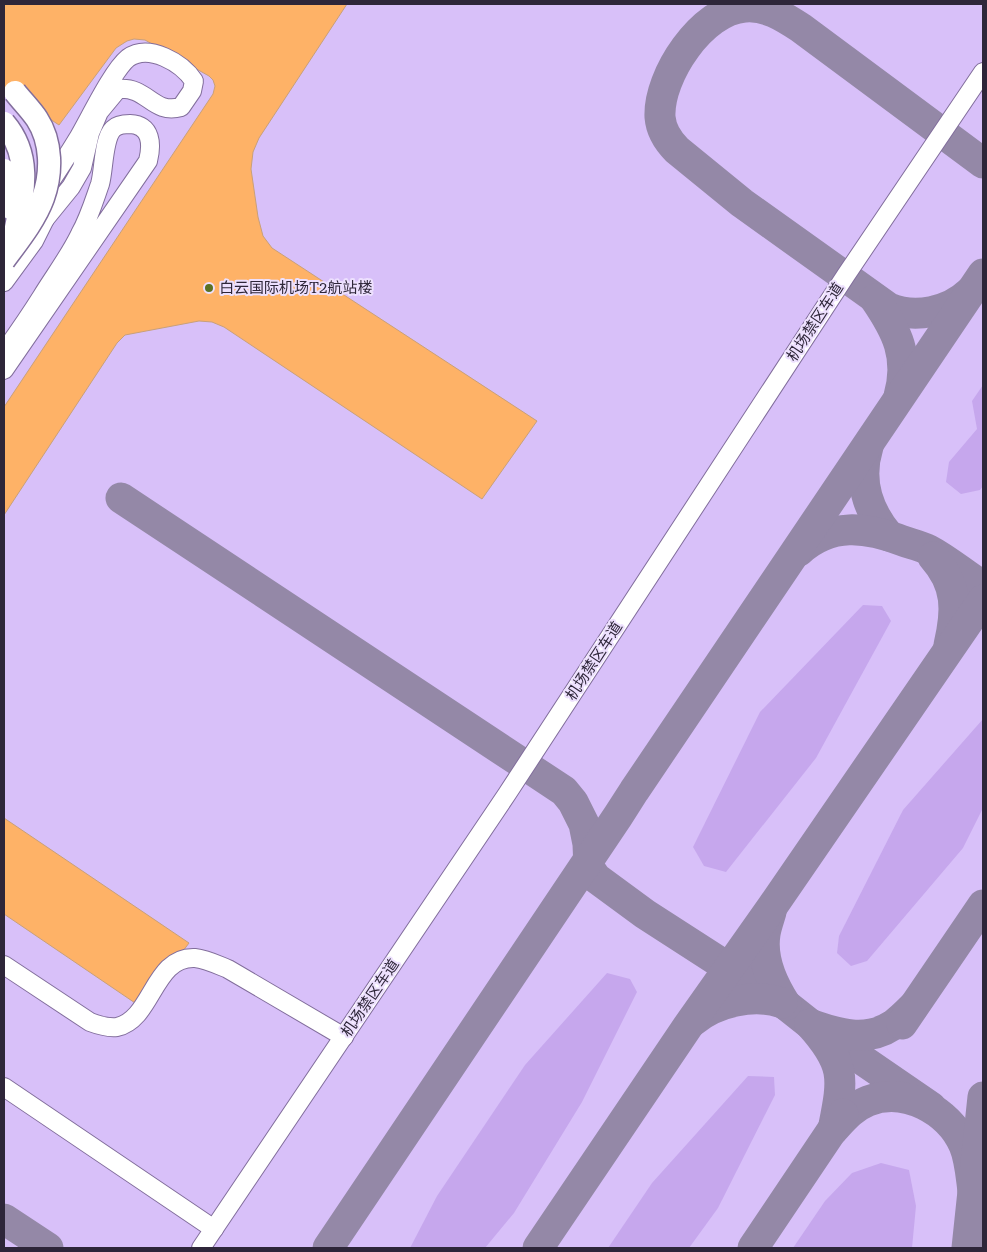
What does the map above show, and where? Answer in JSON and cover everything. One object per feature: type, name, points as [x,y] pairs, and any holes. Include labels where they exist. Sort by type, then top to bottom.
[{"type":"main road","points":[[7,255],[29,224],[43,198],[50,154],[43,130],[37,119],[15,92]]},
{"type":"main road","points":[[4,123],[14,134],[21,151],[24,177],[22,195],[7,255]]},
{"type":"main road","points":[[5,169],[12,201],[7,255]]},
{"type":"street","points":[[4,282],[34,241],[45,219],[75,181],[82,168],[90,133],[99,112],[118,89],[128,88],[139,92],[150,101],[163,108],[172,110],[181,107],[192,91],[194,81],[187,70],[158,54],[142,52],[128,58],[117,71],[76,142],[39,199]]},
{"type":"street","name":"机场禁区车道","points":[[201,1248],[507,794],[835,291],[983,72]]},
{"type":"street","points":[[4,352],[80,235],[92,210],[101,181],[106,143],[112,129],[124,124],[134,124],[145,129],[149,136],[151,148],[148,161],[4,370]]},
{"type":"street","points":[[4,196],[5,169]]},
{"type":"street","points":[[5,169],[39,199],[44,208],[45,219]]},
{"type":"street","points":[[4,965],[90,1022],[102,1026],[115,1027],[128,1022],[137,1014],[168,968],[180,961],[194,958],[228,969],[344,1037]]},
{"type":"street","points":[[4,1087],[214,1230]]},
{"type":"shaded area","points":[[4,4],[983,4],[983,1248],[4,1248]]},
{"type":"shaded area","points":[[983,385],[983,486],[980,490],[961,494],[946,482],[949,462],[977,429],[972,401]]},
{"type":"shaded area","points":[[863,605],[882,606],[891,621],[816,758],[726,872],[704,866],[693,847],[760,712]]},
{"type":"shaded area","points":[[983,719],[983,808],[963,848],[867,961],[851,966],[837,953],[839,936],[903,810]]},
{"type":"shaded area","points":[[607,973],[630,979],[637,992],[582,1102],[514,1213],[485,1248],[410,1248],[437,1196],[525,1065]]},
{"type":"shaded area","points":[[748,1076],[774,1077],[775,1095],[718,1208],[689,1248],[608,1248],[652,1183]]},
{"type":"shaded area","points":[[881,1163],[909,1170],[916,1206],[912,1248],[793,1248],[825,1201],[852,1173]]},
{"type":"building","name":"白云国际机场T2航站楼","points":[[4,4],[347,4],[259,138],[253,152],[251,169],[258,217],[263,236],[272,248],[537,421],[482,499],[224,327],[212,322],[199,321],[125,335],[117,343],[4,515],[4,407],[213,94],[215,86],[209,76],[145,40],[134,39],[116,48],[59,125],[4,88]]},
{"type":"building","points":[[4,818],[189,943],[141,1007],[4,914]]},
{"type":"taxiway","points":[[970,292],[962,299],[931,312],[910,313],[889,308],[742,203],[677,150],[663,130],[660,117],[661,101],[666,83],[675,65],[699,32],[713,20],[729,11],[745,7],[760,8],[781,16],[801,28],[983,163]]},
{"type":"taxiway","points":[[328,1248],[983,274]]},
{"type":"taxiway","points":[[875,299],[890,322],[902,357],[903,369],[899,396]]},
{"type":"taxiway","points":[[868,447],[864,471],[866,494],[875,516],[889,536]]},
{"type":"taxiway","points":[[121,498],[564,791],[573,802],[584,824],[588,844],[589,868],[596,878],[645,914],[786,1005],[810,1024],[931,1107]]},
{"type":"taxiway","points":[[799,551],[824,535],[836,531],[862,530],[889,536],[929,550],[983,586]]},
{"type":"taxiway","points":[[933,557],[941,567],[951,588],[954,610],[949,645]]},
{"type":"taxiway","points":[[538,1248],[688,1026],[983,600]]},
{"type":"taxiway","points":[[902,1024],[983,905]]},
{"type":"taxiway","points":[[771,912],[764,943],[766,962],[786,1005]]},
{"type":"taxiway","points":[[693,1021],[702,1014],[736,1001],[760,999],[782,1003]]},
{"type":"taxiway","points":[[913,1007],[893,1025],[873,1034],[852,1035],[810,1024],[831,1051],[839,1073],[839,1098],[833,1130],[853,1110],[868,1101],[882,1097],[911,1099],[937,1112],[957,1133],[968,1156],[973,1191]]},
{"type":"taxiway","points":[[967,1248],[983,1097]]},
{"type":"taxiway","points":[[753,1248],[843,1114]]},
{"type":"taxiway","points":[[4,1219],[48,1248]]},
{"type":"place","name":"白云国际机场T2航站楼","points":[[209,288]]}]
